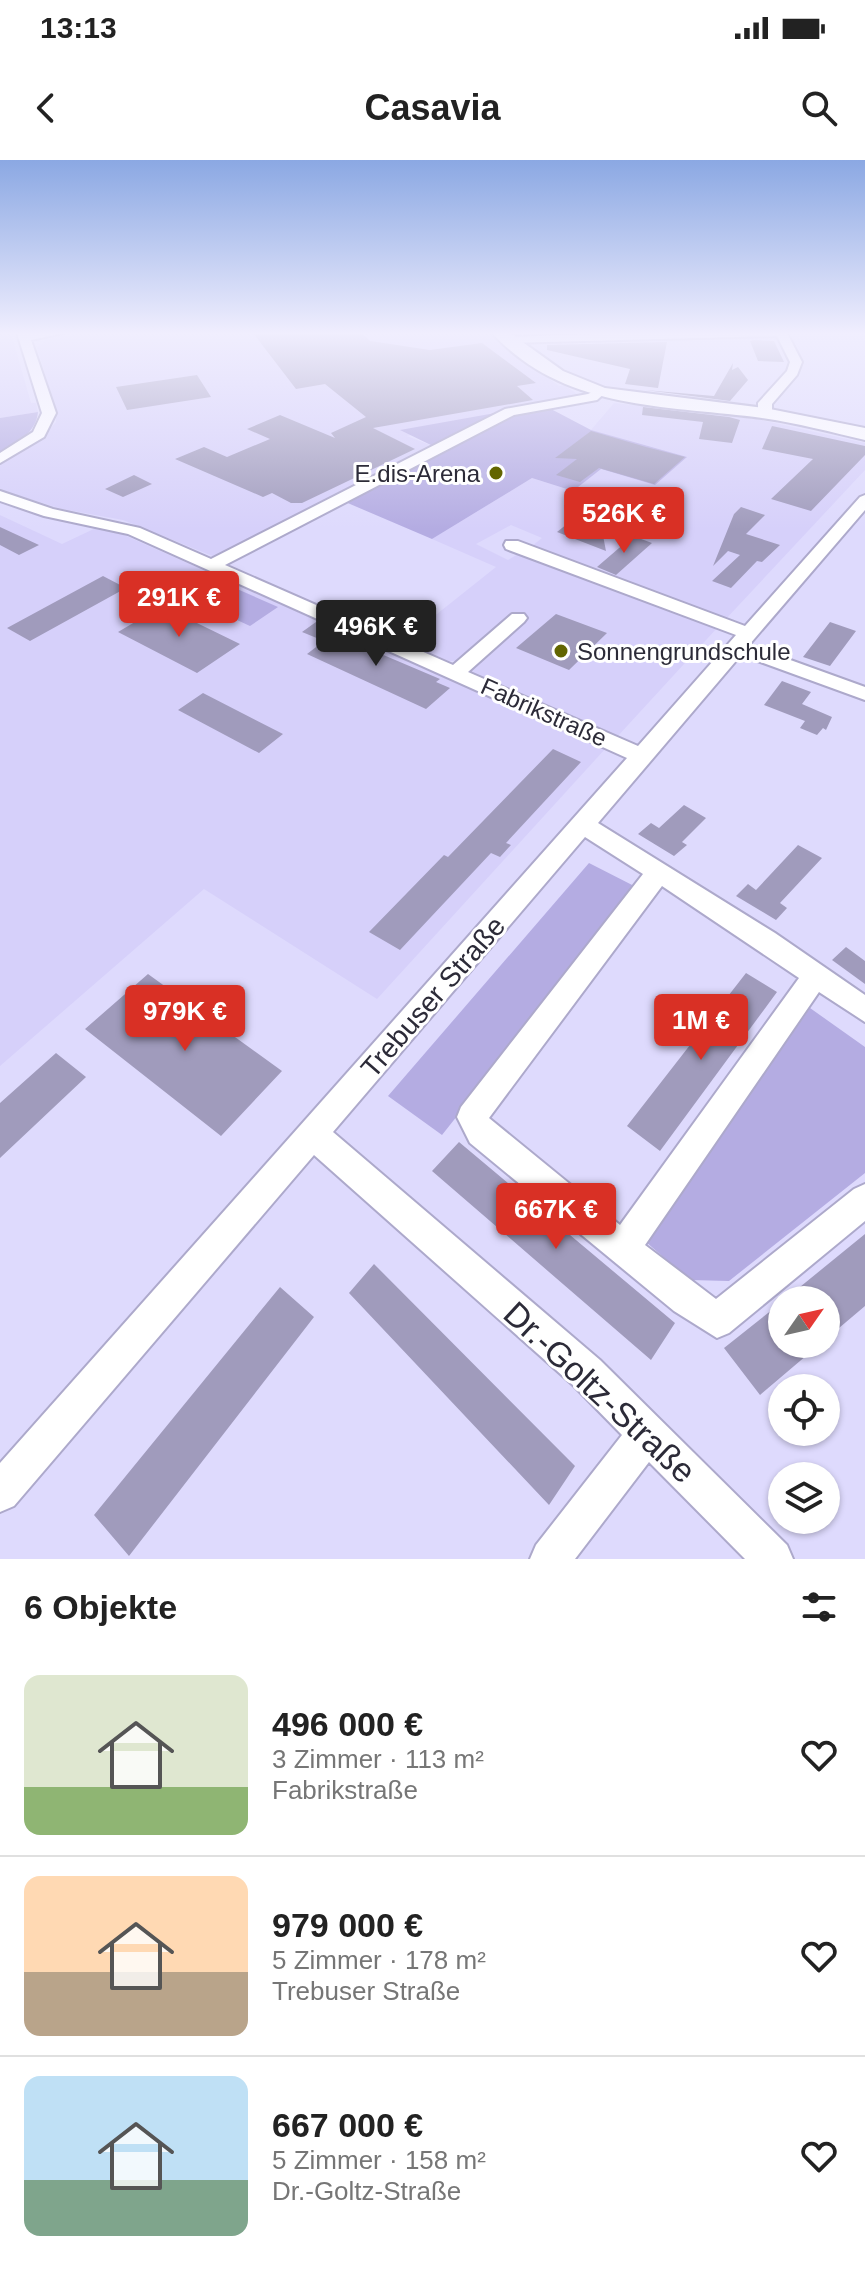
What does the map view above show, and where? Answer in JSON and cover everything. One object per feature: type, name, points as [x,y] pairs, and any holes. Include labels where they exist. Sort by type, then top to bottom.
[{"type":"main road","points":[[630,398],[765,413],[865,434]]},
{"type":"street","points":[[0,459],[39,434],[49,413],[44,398]]},
{"type":"street","points":[[212,565],[510,412],[585,398]]},
{"type":"street","points":[[765,413],[765,403],[769,398]]},
{"type":"street","name":"Fabrikstraße","points":[[0,496],[50,513],[119,526],[641,756]]},
{"type":"street","name":"Trebuser Straße","points":[[0,1492],[314,1135],[741,640],[850,528],[865,500]]},
{"type":"street","points":[[512,545],[865,694]]},
{"type":"street","points":[[455,673],[518,618]]},
{"type":"street","points":[[582,824],[766,940],[865,1010]]},
{"type":"street","points":[[658,873],[472,1117],[481,1133],[717,1321],[865,1200]]},
{"type":"street","points":[[623,1248],[816,975]]},
{"type":"street","name":"Dr.-Goltz-Straße","points":[[314,1135],[587,1373],[773,1559]]},
{"type":"street","points":[[550,1559],[647,1434]]},
{"type":"shaded area","points":[[0,398],[30,398],[31,403],[36,403],[38,412],[0,418]]},
{"type":"shaded area","points":[[53,398],[570,398],[407,436],[435,447],[215,557],[123,520],[62,509],[0,490],[0,463],[36,444],[56,422]]},
{"type":"shaded area","points":[[614,403],[743,416],[865,443],[865,470],[724,621],[534,550],[532,546],[542,538],[511,525],[476,544],[508,560],[518,554],[528,554],[718,627],[617,737],[473,673],[455,661],[448,661],[403,641],[496,567],[432,539],[532,478],[573,491],[600,469],[655,485],[686,458],[591,430]]},
{"type":"shaded area","name":"E.dis-Arena","points":[[551,409],[591,430],[687,457],[655,485],[601,469],[573,491],[532,478],[432,539],[343,501],[507,418]]},
{"type":"shaded area","points":[[38,412],[30,432],[0,452],[0,418]]},
{"type":"shaded area","points":[[501,412],[435,447],[400,430]]},
{"type":"shaded area","points":[[0,515],[62,544],[98,527],[115,531],[606,748],[377,999],[204,889],[0,1066]]},
{"type":"shaded area","points":[[196,571],[278,607],[250,626],[167,588]]},
{"type":"shaded area","points":[[589,863],[638,888],[442,1135],[388,1096]]},
{"type":"shaded area","points":[[810,1008],[865,1047],[865,1173],[729,1281],[690,1280],[646,1242]]},
{"type":"building","points":[[121,398],[203,398],[127,410]]},
{"type":"building","points":[[343,398],[533,400],[373,428],[415,449],[302,503],[291,503],[272,493],[263,497],[175,459],[204,447],[227,457],[270,439],[247,429],[280,415],[335,438],[331,433],[366,417]]},
{"type":"building","points":[[643,407],[740,420],[732,443],[699,439],[703,422],[642,415]]},
{"type":"building","points":[[772,426],[865,446],[865,455],[811,511],[771,499],[813,459],[762,449]]},
{"type":"building","points":[[591,431],[685,457],[654,484],[599,468],[580,482],[556,475],[577,459],[555,458]]},
{"type":"building","points":[[134,475],[152,484],[123,497],[105,489]]},
{"type":"building","points":[[564,505],[597,505],[606,551],[557,532],[567,524]]},
{"type":"building","points":[[741,507],[765,515],[746,534],[780,545],[762,562],[757,561],[731,588],[712,581],[740,555],[728,551],[713,566],[734,514]]},
{"type":"building","points":[[0,527],[39,545],[19,555],[0,545]]},
{"type":"building","points":[[633,536],[652,543],[616,575],[597,567]]},
{"type":"building","points":[[103,576],[126,588],[30,641],[7,628]]},
{"type":"building","points":[[162,606],[240,644],[197,673],[118,632]]},
{"type":"building","points":[[556,614],[607,633],[569,670],[516,648]]},
{"type":"building","points":[[316,622],[338,631],[334,634],[440,679],[436,682],[450,688],[426,709],[307,654],[324,641],[302,632]]},
{"type":"building","points":[[830,622],[856,631],[830,666],[803,657]]},
{"type":"building","points":[[782,681],[811,692],[802,704],[832,717],[826,730],[823,728],[817,735],[800,728],[805,721],[764,705]]},
{"type":"building","points":[[203,693],[283,734],[259,753],[178,710]]},
{"type":"building","points":[[553,749],[581,762],[506,843],[511,845],[500,857],[491,853],[400,950],[369,932],[444,855],[448,857]]},
{"type":"building","points":[[684,805],[706,818],[682,842],[687,845],[674,856],[638,834],[651,823],[659,828]]},
{"type":"building","points":[[798,845],[822,858],[780,903],[787,908],[776,920],[736,896],[748,884],[756,890]]},
{"type":"building","points":[[846,947],[865,961],[865,984],[832,960]]},
{"type":"building","points":[[746,973],[777,992],[660,1151],[627,1126]]},
{"type":"building","points":[[148,974],[282,1071],[221,1136],[85,1029]]},
{"type":"building","points":[[56,1053],[86,1077],[0,1158],[0,1103]]},
{"type":"building","points":[[459,1142],[675,1323],[651,1360],[432,1171]]},
{"type":"building","points":[[865,1234],[865,1306],[840,1327],[840,1286],[801,1286]]},
{"type":"building","points":[[374,1264],[575,1466],[549,1505],[349,1293]]},
{"type":"building","points":[[280,1287],[314,1317],[129,1556],[94,1515]]},
{"type":"building","points":[[768,1313],[768,1358],[804,1358],[785,1374],[768,1374],[768,1388],[760,1395],[724,1348]]},
{"type":"place","name":"E.dis-Arena","points":[[496,473]]},
{"type":"place","name":"Sonnengrundschule","points":[[561,651]]}]
